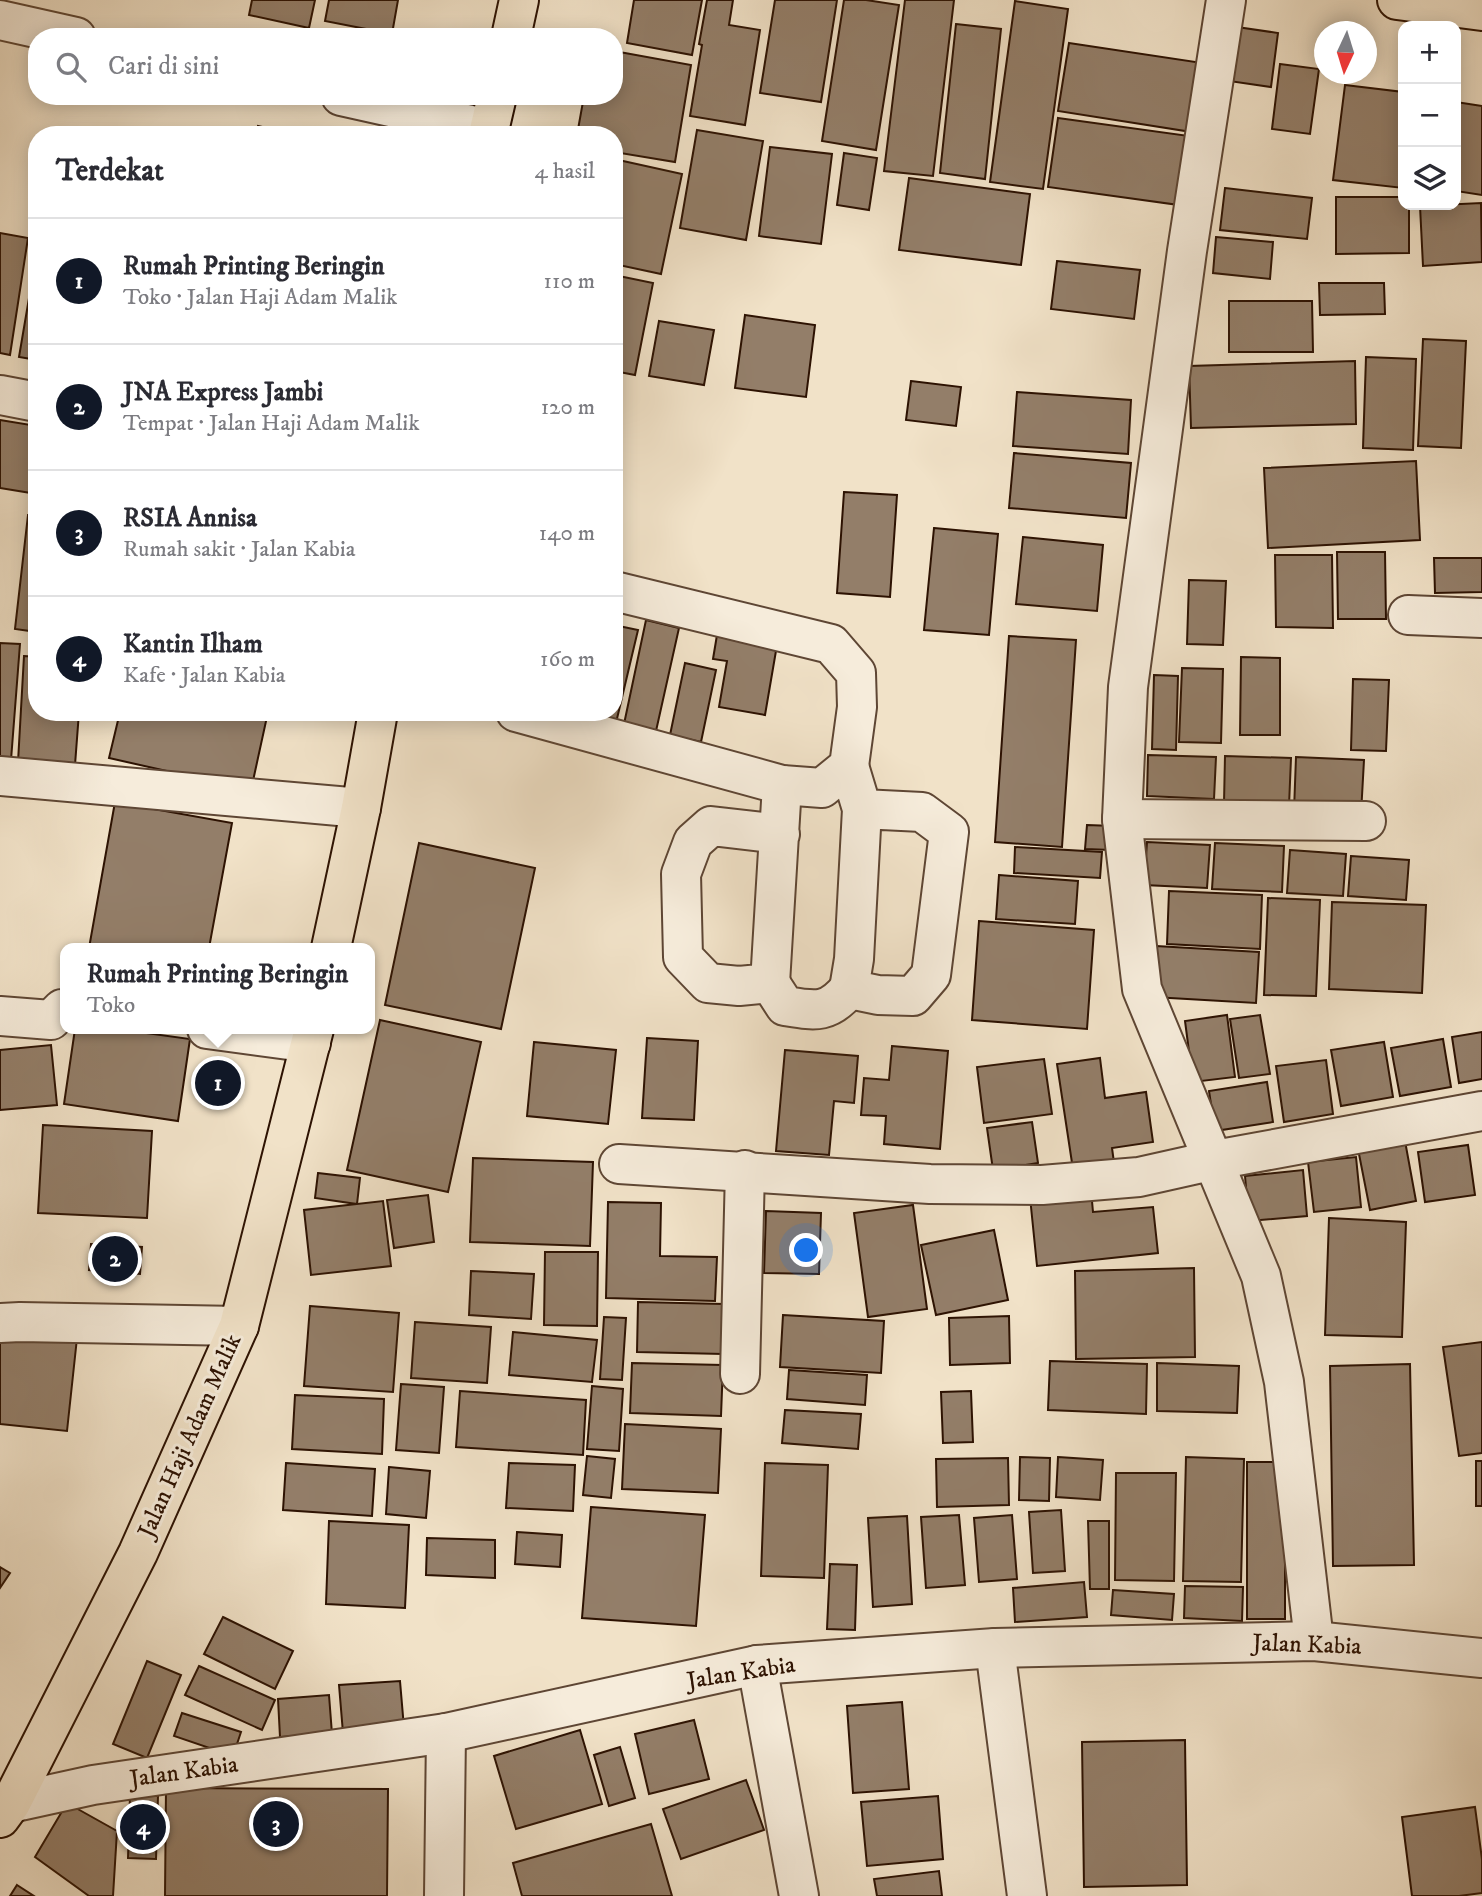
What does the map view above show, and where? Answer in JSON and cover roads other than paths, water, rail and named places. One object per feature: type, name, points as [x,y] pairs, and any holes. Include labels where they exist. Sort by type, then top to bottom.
[{"type":"main road","points":[[513,28],[519,0]]},
{"type":"main road","points":[[1416,1],[1482,11]]},
{"type":"main road","points":[[332,943],[376,721]]},
{"type":"main road","name":"Jalan Haji Adam Malik","points":[[5,1810],[138,1553],[239,1326],[313,1036]]},
{"type":"street","points":[[1226,0],[1186,251],[1128,687],[1122,819],[1142,989],[1261,1276],[1284,1382],[1314,1641]]},
{"type":"street","points":[[0,20],[36,28]]},
{"type":"street","points":[[398,105],[492,120]]},
{"type":"street","points":[[0,395],[28,400]]},
{"type":"street","points":[[623,593],[831,645],[856,673],[857,707],[849,766],[862,808],[854,959],[849,989],[836,1004],[813,1011],[785,1006],[770,983],[782,785]]},
{"type":"street","points":[[1408,615],[1482,618]]},
{"type":"street","points":[[549,721],[782,785],[822,788],[849,766]]},
{"type":"street","points":[[0,776],[361,808]]},
{"type":"street","points":[[849,989],[878,995],[913,996],[931,975],[949,832],[922,812],[862,808]]},
{"type":"street","points":[[1122,819],[1366,821]]},
{"type":"street","points":[[770,983],[739,986],[708,983],[683,957],[681,874],[693,842],[711,826],[780,834]]},
{"type":"street","points":[[0,1016],[51,1020],[60,1011]]},
{"type":"street","points":[[282,1034],[313,1036]]},
{"type":"street","points":[[619,1164],[930,1184],[1042,1185],[1139,1177],[1214,1160],[1482,1111]]},
{"type":"street","points":[[740,1374],[745,1170]]},
{"type":"street","points":[[0,1323],[239,1326]]},
{"type":"street","name":"Jalan Kabia","points":[[5,1810],[93,1785],[446,1733],[757,1665],[995,1648],[1314,1641],[1482,1658]]},
{"type":"street","points":[[995,1648],[1027,1896]]},
{"type":"street","points":[[757,1665],[799,1896]]},
{"type":"street","points":[[444,1896],[446,1733]]},
{"type":"place","name":"Rumah Printing Beringin","points":[[218,1083]]},
{"type":"place","name":"JNA Express Jambi","points":[[115,1259]]},
{"type":"place","name":"RSIA Annisa","points":[[276,1824]]},
{"type":"place","name":"Kantin Ilham","points":[[143,1827]]}]
